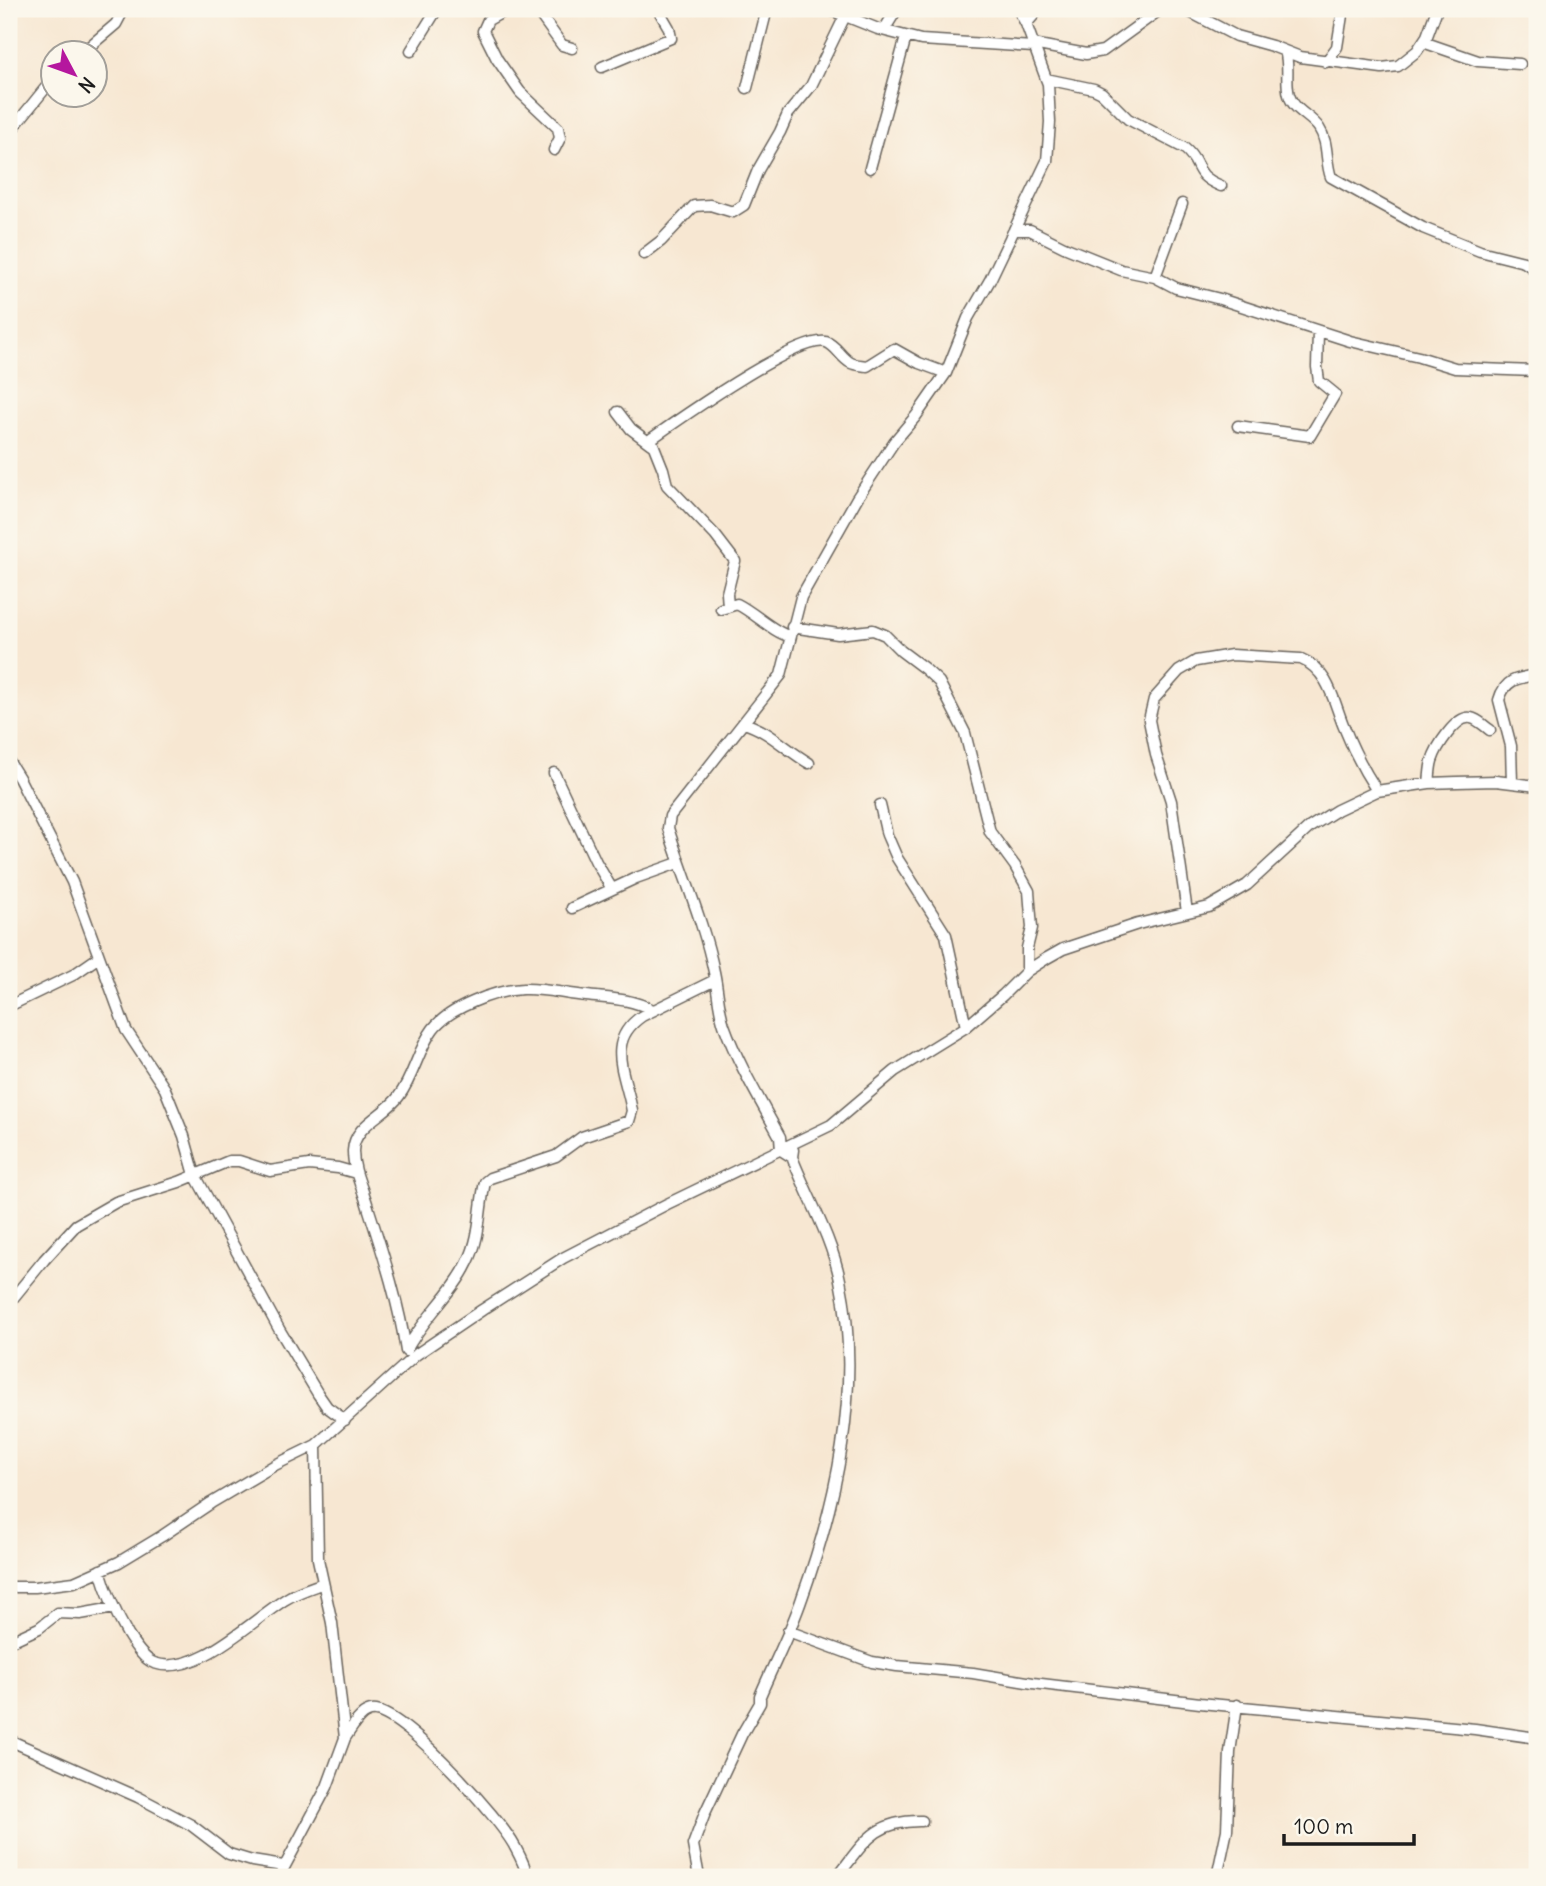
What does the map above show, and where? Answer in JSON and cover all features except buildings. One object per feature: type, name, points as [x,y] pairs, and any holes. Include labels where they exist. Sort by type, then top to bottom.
[{"type":"street","points":[[100,38],[116,24],[124,9]]},
{"type":"street","points":[[411,51],[437,9]]},
{"type":"street","points":[[508,9],[488,20],[483,31],[497,59],[520,92],[558,128],[560,138],[554,150]]},
{"type":"street","points":[[537,9],[562,45],[572,48]]},
{"type":"street","points":[[602,67],[671,38],[669,28],[658,9]]},
{"type":"street","points":[[747,88],[766,9]]},
{"type":"street","points":[[828,9],[884,30],[921,40],[1034,45],[1086,54],[1103,51],[1161,9]]},
{"type":"street","points":[[884,30],[897,9]]},
{"type":"street","points":[[781,1150],[780,1137],[725,1027],[695,909],[668,828],[670,816],[781,675],[801,597],[856,498],[946,373],[968,318],[990,280],[1047,161],[1050,105],[1046,79],[1018,9]]},
{"type":"street","points":[[1026,24],[1039,9]]},
{"type":"street","points":[[1184,9],[1236,36],[1300,57],[1382,68],[1398,66],[1417,51],[1437,9]]},
{"type":"street","points":[[1326,62],[1337,47],[1343,9]]},
{"type":"street","points":[[644,254],[661,241],[694,206],[710,205],[733,212],[744,205],[758,170],[788,114],[811,86],[845,16]]},
{"type":"street","points":[[870,168],[906,37]]},
{"type":"street","points":[[1423,42],[1478,61],[1520,64]]},
{"type":"street","points":[[1285,51],[1289,63],[1289,95],[1294,104],[1318,126],[1324,138],[1331,177],[1423,228],[1480,251],[1524,262],[1537,271]]},
{"type":"street","points":[[1046,79],[1102,93],[1128,119],[1184,148],[1191,154],[1203,177],[1221,186]]},
{"type":"street","points":[[9,133],[38,97]]},
{"type":"street","points":[[1155,277],[1182,204]]},
{"type":"street","points":[[1024,209],[1030,230]]},
{"type":"street","points":[[1014,230],[1030,230],[1063,247],[1122,270],[1155,277],[1177,288],[1220,299],[1318,332],[1455,368],[1537,371]]},
{"type":"street","points":[[1238,426],[1310,436],[1335,394],[1319,381],[1318,332]]},
{"type":"street","points":[[651,444],[651,439],[699,406],[758,369],[805,345],[824,341],[850,362],[867,366],[894,349],[919,363],[946,373]]},
{"type":"street","points":[[618,412],[631,429],[651,444],[667,485],[715,535],[735,561],[725,608],[737,604],[762,618],[782,634],[838,634],[873,630],[885,635],[901,652],[925,668],[939,682],[965,733],[990,832],[1015,866],[1029,891],[1032,928],[1027,948],[1027,971]]},
{"type":"street","points":[[1187,912],[1171,801],[1149,720],[1154,699],[1187,664],[1232,655],[1301,659],[1309,662],[1323,677],[1360,762],[1377,791]]},
{"type":"street","points":[[1512,783],[1511,746],[1499,700],[1508,682],[1537,675]]},
{"type":"street","points":[[1429,783],[1437,749],[1457,722],[1469,717],[1490,730]]},
{"type":"street","points":[[743,723],[759,727],[789,752],[809,763]]},
{"type":"street","points":[[9,762],[72,882],[127,1030],[165,1088],[184,1136],[195,1175],[279,1329],[318,1394],[327,1408],[345,1420]]},
{"type":"street","points":[[554,773],[596,862],[612,889]]},
{"type":"street","points":[[9,1587],[74,1582],[100,1570],[162,1536],[275,1465],[316,1445],[417,1354],[563,1258],[667,1204],[831,1125],[895,1071],[966,1027],[1027,971],[1063,949],[1138,924],[1209,907],[1228,897],[1264,870],[1310,827],[1337,810],[1377,791],[1429,783],[1496,781],[1537,786]]},
{"type":"street","points":[[880,805],[887,835],[897,859],[946,935],[966,1027]]},
{"type":"street","points":[[572,908],[636,878],[678,863]]},
{"type":"street","points":[[9,1006],[73,975],[99,957]]},
{"type":"street","points":[[400,1370],[413,1337],[467,1265],[475,1245],[485,1182],[489,1178],[549,1159],[582,1138],[629,1121],[632,1111],[619,1049],[622,1036],[632,1023],[653,1010],[715,980]]},
{"type":"street","points":[[406,1351],[402,1323],[368,1204],[356,1173],[353,1150],[357,1135],[399,1096],[432,1030],[450,1012],[477,1000],[522,989],[611,996],[653,1010]]},
{"type":"street","points":[[699,1877],[693,1845],[705,1812],[742,1734],[760,1703],[760,1696],[802,1600],[837,1472],[850,1370],[846,1318],[832,1247],[792,1157],[794,1144]]},
{"type":"street","points":[[781,1150],[792,1157]]},
{"type":"street","points":[[9,1303],[76,1225],[116,1202],[229,1161],[239,1161],[270,1171],[309,1165],[356,1173]]},
{"type":"street","points":[[316,1445],[318,1559],[321,1584],[332,1623],[345,1738]]},
{"type":"street","points":[[100,1570],[114,1608],[134,1644],[154,1663],[168,1665],[202,1658],[288,1597],[321,1584]]},
{"type":"street","points":[[9,1642],[39,1628],[58,1613],[80,1614],[114,1608]]},
{"type":"street","points":[[788,1631],[872,1662],[1078,1688],[1475,1729],[1537,1738]]},
{"type":"street","points":[[1217,1877],[1227,1830],[1230,1752],[1237,1705]]},
{"type":"street","points":[[9,1740],[138,1797],[191,1825],[229,1854],[281,1872],[327,1787],[345,1738],[358,1720],[375,1711],[411,1732],[499,1824],[515,1846],[527,1877]]},
{"type":"street","points":[[836,1877],[874,1833],[902,1821],[922,1821]]}]
